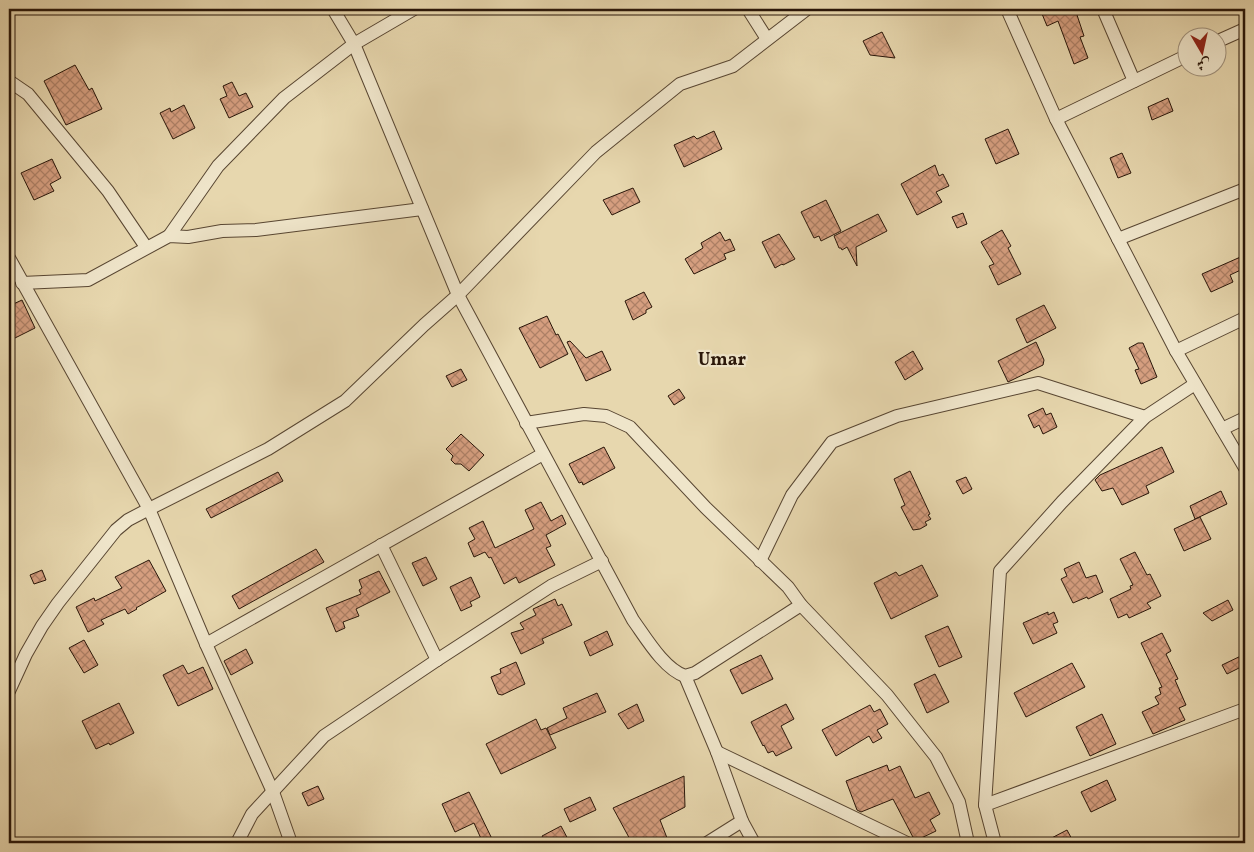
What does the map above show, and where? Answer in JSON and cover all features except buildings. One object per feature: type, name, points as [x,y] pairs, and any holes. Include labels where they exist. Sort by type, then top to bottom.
[{"type":"street","points":[[333,9],[354,44],[458,295],[633,620],[663,660],[675,673],[685,676],[694,673],[801,605]]},
{"type":"street","points":[[169,236],[218,166],[284,98],[354,44],[414,9]]},
{"type":"street","points":[[748,9],[767,38]]},
{"type":"street","points":[[9,691],[26,654],[42,626],[116,530],[128,520],[268,449],[345,401],[458,295],[596,152],[680,84],[732,66],[807,9]]},
{"type":"street","points":[[1007,9],[1056,119],[1176,351],[1245,468]]},
{"type":"street","points":[[1104,9],[1134,81]]},
{"type":"street","points":[[1226,38],[1245,29]]},
{"type":"street","points":[[1056,119],[1176,61]]},
{"type":"street","points":[[9,81],[28,94],[108,191],[146,247]]},
{"type":"street","points":[[1118,239],[1245,189]]},
{"type":"street","points":[[22,283],[88,280],[169,236],[188,237],[222,231],[256,230],[422,209]]},
{"type":"street","points":[[9,258],[149,509],[206,644],[273,792],[290,843]]},
{"type":"street","points":[[1176,351],[1245,318]]},
{"type":"street","points":[[760,561],[792,495],[832,442],[897,416],[1038,383],[1145,417]]},
{"type":"street","points":[[995,843],[984,805],[1000,571],[1062,502],[1145,417],[1195,384]]},
{"type":"street","points":[[526,423],[584,414],[606,416],[630,427],[706,508],[788,587],[801,605],[887,695],[936,757],[959,802],[968,843]]},
{"type":"street","points":[[1222,428],[1245,418]]},
{"type":"street","points":[[206,644],[543,454]]},
{"type":"street","points":[[381,545],[437,660]]},
{"type":"street","points":[[237,843],[252,814],[324,736],[551,586],[602,561]]},
{"type":"street","points":[[685,676],[717,752],[742,821],[754,843]]},
{"type":"street","points":[[984,805],[1245,709]]},
{"type":"street","points":[[717,752],[907,843]]},
{"type":"street","points":[[706,843],[742,821]]},
{"type":"district","name":"Umar","points":[[722,360]]}]
